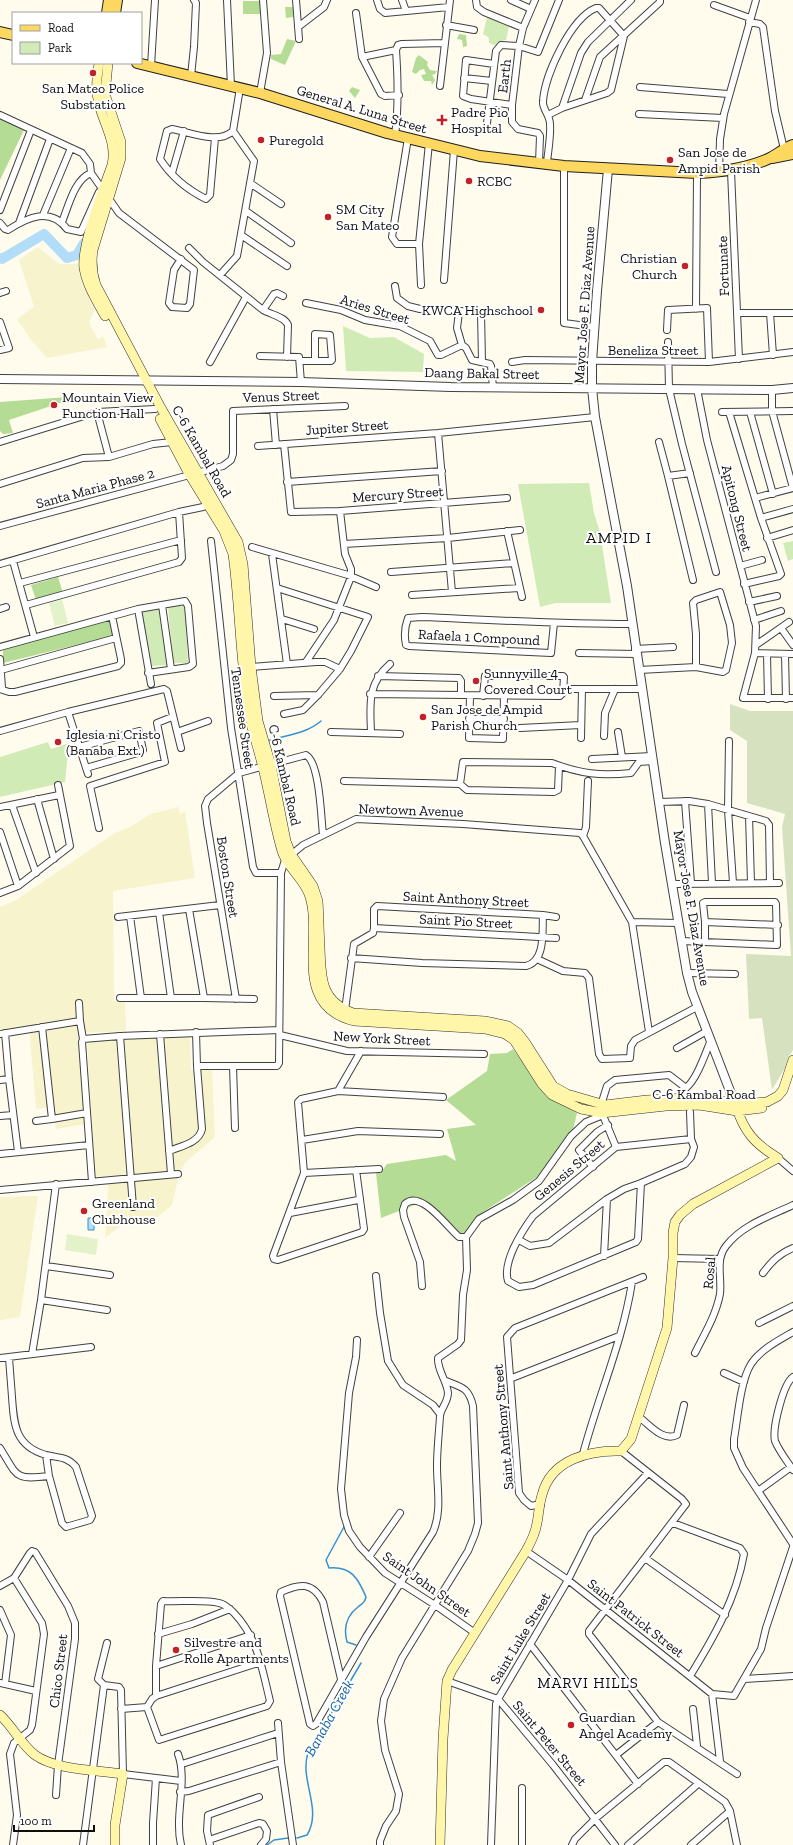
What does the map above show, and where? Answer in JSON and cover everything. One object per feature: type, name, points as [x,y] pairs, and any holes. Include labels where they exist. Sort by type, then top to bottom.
[{"type":"main road","points":[[107,12],[109,0]]},
{"type":"main road","points":[[115,12],[117,0]]},
{"type":"main road","points":[[0,32],[12,35]]},
{"type":"main road","name":"C-6 Kambal Road","points":[[99,64],[97,95],[114,152],[112,165],[102,189],[86,245],[84,267],[90,288],[144,380],[155,409],[172,442],[232,529],[240,547],[243,564],[256,712],[267,766],[278,836],[288,857],[310,895],[312,912],[313,978],[318,992],[326,1005],[337,1014],[354,1021],[425,1022]]},
{"type":"main road","name":"C-6 Kambal Road","points":[[108,64],[105,94],[119,137],[122,152],[120,164],[93,250],[91,263],[92,274],[96,285],[144,380],[224,531],[233,554],[248,706],[267,766]]},
{"type":"main road","name":"General A. Luna Street","points":[[142,64],[260,93],[395,135],[484,156],[564,166],[697,173],[731,172],[790,150]]},
{"type":"main road","name":"C-6 Kambal Road","points":[[288,857],[317,893],[322,983],[331,999],[345,1010],[365,1014],[485,1029],[505,1034],[520,1047],[542,1084],[552,1095],[581,1109],[602,1111],[698,1105],[768,1107],[777,1103],[788,1092],[793,1081]]},
{"type":"main road","name":"C-6 Kambal Road","points":[[736,1107],[767,1102],[778,1096],[786,1086],[793,1060]]},
{"type":"main road","name":"Mayor Jose F. Diaz Avenue","points":[[736,1107],[750,1137],[778,1158]]},
{"type":"main road","points":[[440,1845],[443,1739],[447,1681],[452,1670],[535,1534],[542,1494],[548,1480],[558,1469],[569,1461],[583,1454],[602,1451],[621,1451],[631,1439],[667,1328],[675,1222],[680,1215],[693,1204],[778,1158]]},
{"type":"main road","points":[[0,1715],[20,1739],[35,1754],[46,1761],[58,1765],[123,1774],[115,1826],[115,1845]]},
{"type":"street","points":[[151,66],[155,0]]},
{"type":"street","points":[[190,76],[194,47],[196,3],[194,0]]},
{"type":"street","points":[[220,275],[237,256],[254,161],[234,131],[236,87],[227,0]]},
{"type":"street","points":[[260,93],[267,53],[264,0]]},
{"type":"street","points":[[296,0],[299,39]]},
{"type":"street","points":[[298,27],[324,7],[327,0]]},
{"type":"street","points":[[377,0],[380,9],[385,12],[406,11],[449,3],[440,86]]},
{"type":"street","points":[[402,0],[406,11]]},
{"type":"street","points":[[476,0],[477,7],[484,12],[523,28]]},
{"type":"street","points":[[511,0],[531,9]]},
{"type":"street","name":"Earth","points":[[536,0],[523,28],[519,46],[512,105],[512,122],[518,129],[538,133],[540,136],[543,163]]},
{"type":"street","points":[[487,124],[494,64],[498,48],[501,46],[519,46],[537,52],[540,50],[558,0]]},
{"type":"street","points":[[562,108],[582,53],[588,42],[631,0]]},
{"type":"street","points":[[585,100],[600,57],[624,36],[660,0]]},
{"type":"street","points":[[719,172],[720,139],[728,94],[756,0]]},
{"type":"street","points":[[714,5],[760,24],[762,28],[775,111],[790,150]]},
{"type":"street","points":[[543,163],[550,124],[543,100],[554,64],[568,33],[596,8],[624,36]]},
{"type":"street","points":[[356,13],[362,57],[381,94],[385,96],[399,95]]},
{"type":"street","points":[[446,25],[474,30]]},
{"type":"street","points":[[548,115],[562,108],[607,93],[611,90],[624,36]]},
{"type":"street","points":[[395,135],[399,95],[396,50],[398,45],[445,43]]},
{"type":"street","points":[[362,57],[396,50]]},
{"type":"street","points":[[494,64],[466,60],[464,96],[471,99],[512,105]]},
{"type":"street","points":[[464,78],[492,81]]},
{"type":"street","points":[[640,87],[728,94]]},
{"type":"street","points":[[639,114],[723,118]]},
{"type":"street","points":[[0,116],[70,148],[82,154],[86,158],[91,173],[118,214],[181,259],[194,270],[189,307],[187,308],[170,306],[174,270],[181,259]]},
{"type":"street","points":[[215,138],[210,195],[206,199],[193,192],[162,163],[160,156],[167,131],[172,129],[215,138],[224,138],[234,131]]},
{"type":"street","points":[[0,210],[31,130]]},
{"type":"street","points":[[172,173],[184,131]]},
{"type":"street","points":[[408,138],[392,237],[397,244],[419,244]]},
{"type":"street","points":[[18,223],[50,139]]},
{"type":"street","points":[[421,285],[419,244],[429,143]]},
{"type":"street","points":[[43,215],[70,148]]},
{"type":"street","points":[[444,280],[454,150]]},
{"type":"street","points":[[564,166],[564,323],[594,327]]},
{"type":"street","name":"Mayor Jose F. Diaz Avenue","points":[[608,168],[592,362],[592,388],[595,417],[620,545],[635,651],[687,974],[697,1007],[736,1107]]},
{"type":"street","name":"Fortunate","points":[[731,172],[739,359]]},
{"type":"street","points":[[62,222],[79,181],[84,175],[91,173]]},
{"type":"street","points":[[696,309],[697,173]]},
{"type":"street","points":[[250,183],[281,204]]},
{"type":"street","points":[[0,223],[5,229],[8,230],[18,223],[43,215],[62,222],[67,229],[81,232],[102,189]]},
{"type":"street","points":[[246,211],[291,243]]},
{"type":"street","points":[[241,235],[287,266]]},
{"type":"street","points":[[189,248],[263,310],[274,316],[283,318],[286,321],[288,325],[287,357]]},
{"type":"street","points":[[395,286],[397,298],[408,306],[420,309],[459,312],[478,311],[482,315],[482,362]]},
{"type":"street","points":[[263,310],[274,294],[277,293],[283,296]]},
{"type":"street","points":[[210,362],[246,297]]},
{"type":"street","name":"Aries Street","points":[[306,303],[341,310],[366,320],[400,326],[430,342],[438,355],[462,345]]},
{"type":"street","points":[[667,330],[668,310],[707,308],[710,362]]},
{"type":"street","points":[[459,312],[457,328],[462,345],[466,348],[472,360],[491,366],[493,387]]},
{"type":"street","points":[[737,313],[793,313]]},
{"type":"street","points":[[770,313],[773,355]]},
{"type":"street","points":[[0,322],[9,348],[0,350]]},
{"type":"street","points":[[300,361],[315,361],[332,360],[330,335],[315,334],[315,361]]},
{"type":"street","points":[[668,342],[669,389],[716,572]]},
{"type":"street","name":"Beneliza Street","points":[[512,362],[525,360],[592,362],[710,362],[793,352]]},
{"type":"street","points":[[260,356],[298,357],[300,361],[302,382]]},
{"type":"street","name":"Daang Bakal Street","points":[[0,379],[302,382],[493,387],[669,389],[772,390],[793,388]]},
{"type":"street","name":"Apitong Street","points":[[696,389],[707,440],[721,488],[757,632],[755,653],[743,698],[768,699]]},
{"type":"street","points":[[755,498],[793,488],[772,411],[772,390]]},
{"type":"street","name":"Venus Street","points":[[193,473],[225,464],[232,454],[233,411],[345,406]]},
{"type":"street","points":[[0,442],[97,412],[155,409]]},
{"type":"street","points":[[273,409],[276,445]]},
{"type":"street","points":[[722,412],[793,411]]},
{"type":"street","points":[[97,412],[109,456]]},
{"type":"street","name":"Apitong Street","points":[[729,412],[767,538],[780,575],[744,584]]},
{"type":"street","points":[[750,412],[773,494]]},
{"type":"street","name":"Jupiter Street","points":[[258,446],[438,433],[595,417]]},
{"type":"street","points":[[438,433],[452,592]]},
{"type":"street","points":[[0,484],[83,458],[109,456],[153,444],[172,442]]},
{"type":"street","points":[[659,442],[693,580]]},
{"type":"street","points":[[284,444],[287,482],[442,471]]},
{"type":"street","name":"Santa Maria Phase 2","points":[[0,526],[193,473]]},
{"type":"street","points":[[668,476],[690,473]]},
{"type":"street","name":"Mercury Street","points":[[287,482],[290,512],[340,511],[507,498]]},
{"type":"street","points":[[0,564],[179,512],[203,507]]},
{"type":"street","points":[[761,518],[793,509]]},
{"type":"street","points":[[306,662],[340,608],[351,577],[351,568],[344,549],[340,511]]},
{"type":"street","points":[[26,605],[179,562],[182,558],[179,512]]},
{"type":"street","points":[[344,549],[520,530]]},
{"type":"street","points":[[767,538],[793,530]]},
{"type":"street","points":[[508,531],[522,597]]},
{"type":"street","points":[[20,583],[180,540]]},
{"type":"street","name":"Tennessee Street","points":[[211,541],[232,737],[255,870],[256,873],[280,873]]},
{"type":"street","points":[[252,547],[351,577],[376,587]]},
{"type":"street","points":[[272,554],[287,664]]},
{"type":"street","points":[[740,566],[762,560]]},
{"type":"street","points":[[12,561],[20,583],[34,637]]},
{"type":"street","points":[[390,572],[514,563]]},
{"type":"street","points":[[277,588],[368,617],[359,637],[340,669],[318,695],[303,710],[284,714]]},
{"type":"street","points":[[412,595],[519,588]]},
{"type":"street","points":[[639,670],[696,667],[723,672],[726,670],[732,643],[732,636],[720,592],[695,600],[693,603],[696,667]]},
{"type":"street","points":[[749,602],[776,596]]},
{"type":"street","points":[[0,647],[138,609],[162,606],[183,601],[187,602],[193,664],[189,667],[148,673]]},
{"type":"street","points":[[162,606],[171,669]]},
{"type":"street","points":[[138,609],[151,684]]},
{"type":"street","points":[[754,620],[781,612]]},
{"type":"street","points":[[0,659],[1,689],[9,692],[16,692],[118,666],[121,659],[112,616]]},
{"type":"street","name":"Rafaela 1 Compound","points":[[554,623],[551,653],[409,646],[406,645],[405,639],[407,621],[411,616],[554,623],[631,624]]},
{"type":"street","points":[[282,619],[314,630]]},
{"type":"street","points":[[756,645],[789,622]]},
{"type":"street","points":[[781,628],[793,645]]},
{"type":"street","points":[[1,670],[116,638]]},
{"type":"street","points":[[579,653],[635,651],[673,647]]},
{"type":"street","points":[[755,653],[793,654]]},
{"type":"street","points":[[767,654],[768,699],[790,698],[785,654]]},
{"type":"street","points":[[251,667],[306,662],[324,662],[340,669]]},
{"type":"street","points":[[371,732],[370,694],[381,671],[390,664]]},
{"type":"street","points":[[378,676],[459,678],[460,695]]},
{"type":"street","points":[[370,694],[470,696],[483,696],[560,696],[564,689],[563,676],[485,676],[483,696]]},
{"type":"street","points":[[0,731],[68,712],[164,689],[166,691],[181,748]]},
{"type":"street","points":[[564,689],[642,689]]},
{"type":"street","points":[[581,738],[582,689]]},
{"type":"street","points":[[604,736],[605,713],[615,689]]},
{"type":"street","points":[[274,696],[318,695]]},
{"type":"street","points":[[470,696],[469,738],[503,739],[504,696]]},
{"type":"street","points":[[68,712],[79,747],[87,771],[142,752],[143,750],[138,731],[79,747]]},
{"type":"street","points":[[99,828],[90,786],[165,762],[156,725],[159,721],[172,717]]},
{"type":"street","points":[[469,719],[504,719]]},
{"type":"street","points":[[177,732],[208,721]]},
{"type":"street","points":[[520,728],[581,725]]},
{"type":"street","points":[[331,732],[400,734]]},
{"type":"street","points":[[618,732],[622,758]]},
{"type":"street","points":[[729,741],[728,810],[733,883]]},
{"type":"street","points":[[239,773],[302,755],[308,756],[318,776],[323,835]]},
{"type":"street","points":[[592,759],[653,759]]},
{"type":"street","points":[[460,784],[463,762],[542,762],[560,766],[571,771],[608,775],[631,773],[639,762],[653,759]]},
{"type":"street","points":[[344,781],[460,784],[467,790],[554,792],[558,790],[560,766]]},
{"type":"street","name":"Boston Street","points":[[236,999],[205,806],[208,799],[239,773]]},
{"type":"street","points":[[588,781],[586,827],[583,836],[632,922],[649,1032]]},
{"type":"street","points":[[0,893],[18,886],[70,846],[58,785]]},
{"type":"street","points":[[0,807],[59,795]]},
{"type":"street","points":[[36,799],[54,859]]},
{"type":"street","points":[[685,801],[691,883]]},
{"type":"street","points":[[660,802],[685,801],[708,804],[766,821],[769,825],[770,882]]},
{"type":"street","points":[[708,804],[712,883]]},
{"type":"street","points":[[12,805],[36,873]]},
{"type":"street","points":[[749,816],[751,883]]},
{"type":"street","name":"Newtown Avenue","points":[[288,857],[323,835],[354,820],[486,825],[576,832],[583,836]]},
{"type":"street","points":[[0,832],[18,886]]},
{"type":"street","points":[[197,1066],[277,1066],[279,1063],[280,873],[288,857]]},
{"type":"street","points":[[673,884],[778,883]]},
{"type":"street","points":[[681,942],[776,945],[779,943],[778,907],[775,902],[705,902],[703,904],[706,922],[705,942]]},
{"type":"street","points":[[118,917],[220,905]]},
{"type":"street","name":"Saint Anthony Street","points":[[374,928],[375,907],[543,915],[556,917]]},
{"type":"street","points":[[189,909],[204,998]]},
{"type":"street","points":[[159,912],[171,998]]},
{"type":"street","points":[[351,958],[422,963],[526,966],[530,965],[537,959],[541,949],[543,915]]},
{"type":"street","points":[[130,916],[141,998]]},
{"type":"street","points":[[632,922],[678,923]]},
{"type":"street","points":[[706,922],[778,925]]},
{"type":"street","points":[[345,1010],[354,944],[371,935],[374,928]]},
{"type":"street","name":"Saint Pio Street","points":[[374,928],[556,938]]},
{"type":"street","points":[[537,959],[563,971],[585,973],[589,978],[599,1054],[602,1059],[630,1058],[633,1042],[697,1007]]},
{"type":"street","points":[[687,974],[735,974]]},
{"type":"street","points":[[120,998],[254,999]]},
{"type":"street","points":[[79,1003],[83,1038],[82,1042],[92,1182]]},
{"type":"street","points":[[18,1152],[3,1034],[80,1021]]},
{"type":"street","points":[[42,1027],[52,1119]]},
{"type":"street","points":[[677,1048],[707,1031]]},
{"type":"street","points":[[169,1151],[197,1140],[202,1129],[196,1032]]},
{"type":"street","name":"New York Street","points":[[83,1038],[196,1032],[279,1033],[347,1051],[484,1054]]},
{"type":"street","points":[[160,1034],[170,1174]]},
{"type":"street","points":[[120,1036],[133,1207]]},
{"type":"street","points":[[616,1147],[602,1111],[607,1086],[615,1080],[669,1076],[686,1088],[691,1084],[711,1040]]},
{"type":"street","points":[[338,1091],[361,1051]]},
{"type":"street","points":[[233,1066],[235,1128]]},
{"type":"street","points":[[0,1080],[9,1079]]},
{"type":"street","points":[[356,1170],[358,1200],[364,1229],[362,1232],[278,1260],[274,1259],[273,1256],[304,1173],[298,1102],[301,1099],[338,1091],[442,1097]]},
{"type":"street","points":[[341,1679],[323,1602],[319,1594],[316,1590],[304,1585],[281,1592],[280,1596],[310,1724],[313,1726],[316,1724],[341,1679],[433,1532],[437,1523],[439,1510],[437,1465],[440,1414],[448,1398],[446,1381],[438,1362],[438,1358],[458,1344],[461,1340],[463,1295],[467,1270],[466,1237],[479,1219],[513,1200],[539,1181],[571,1136],[586,1122],[602,1111]]},
{"type":"street","points":[[518,1240],[530,1246],[550,1243],[607,1199],[624,1189],[685,1164],[693,1152],[694,1147],[691,1139],[690,1112]]},
{"type":"street","points":[[36,1121],[87,1114]]},
{"type":"street","points":[[0,1116],[13,1115]]},
{"type":"street","points":[[593,1167],[579,1150],[597,1132],[608,1125]]},
{"type":"street","points":[[302,1140],[358,1131],[440,1134]]},
{"type":"street","name":"Genesis Street","points":[[604,1256],[526,1287],[512,1285],[507,1279],[509,1261],[524,1228],[533,1216],[616,1147],[691,1139]]},
{"type":"street","points":[[0,1154],[89,1144]]},
{"type":"street","points":[[778,1158],[793,1171]]},
{"type":"street","points":[[304,1173],[379,1169]]},
{"type":"street","points":[[0,1190],[178,1174]]},
{"type":"street","points":[[607,1199],[604,1256],[638,1239],[641,1183]]},
{"type":"street","points":[[32,1354],[46,1266],[56,1184]]},
{"type":"street","points":[[290,1213],[358,1200]]},
{"type":"street","points":[[422,1286],[420,1262],[404,1216],[403,1210],[405,1204],[410,1201],[423,1204],[444,1221],[458,1237],[466,1237]]},
{"type":"street","name":"Rosal","points":[[695,1353],[714,1316],[720,1293],[720,1259],[725,1247],[740,1231],[793,1205]]},
{"type":"street","points":[[763,1273],[772,1260],[783,1252],[793,1248]]},
{"type":"street","points":[[673,1258],[720,1259]]},
{"type":"street","points":[[46,1266],[110,1275]]},
{"type":"street","points":[[376,1276],[380,1313],[388,1361],[403,1385],[433,1405],[440,1414]]},
{"type":"street","points":[[583,1454],[586,1438],[598,1407],[626,1314],[632,1282],[643,1277]]},
{"type":"street","name":"Saint Anthony Street","points":[[541,1504],[531,1506],[519,1493],[512,1378],[507,1337],[516,1328],[632,1282]]},
{"type":"street","points":[[41,1300],[107,1310]]},
{"type":"street","points":[[759,1323],[793,1306]]},
{"type":"street","points":[[793,1332],[761,1352],[751,1364],[744,1382],[734,1439],[734,1448],[740,1463],[793,1544]]},
{"type":"street","points":[[512,1378],[619,1336]]},
{"type":"street","name":"Saint John Street","points":[[357,1340],[356,1357],[350,1393],[341,1489],[344,1515],[349,1531],[369,1557],[385,1573],[435,1605],[475,1634]]},
{"type":"street","points":[[0,1358],[91,1347]]},
{"type":"street","points":[[9,1358],[15,1428],[26,1445],[46,1455],[66,1458],[71,1461],[76,1467],[92,1518],[84,1523],[66,1527],[64,1525],[49,1476],[46,1455]]},
{"type":"street","points":[[724,1373],[744,1382]]},
{"type":"street","points":[[758,1491],[792,1468],[775,1439],[775,1428],[785,1387],[793,1377]]},
{"type":"street","points":[[380,1845],[380,1840],[386,1826],[396,1811],[399,1794],[385,1750],[381,1721],[384,1699],[402,1658],[468,1551],[478,1522],[473,1406],[471,1397],[466,1389],[446,1381]]},
{"type":"street","points":[[639,1417],[664,1436],[671,1438],[677,1435],[684,1405]]},
{"type":"street","points":[[0,1448],[20,1476],[26,1478],[49,1476]]},
{"type":"street","points":[[621,1451],[682,1499],[686,1504],[673,1523],[605,1609],[589,1631],[589,1634],[658,1722],[720,1761],[737,1774]]},
{"type":"street","name":"Saint Luke Street","points":[[491,1845],[496,1704],[498,1699],[568,1580],[592,1534],[648,1473]]},
{"type":"street","points":[[369,1557],[400,1513]]},
{"type":"street","points":[[673,1523],[740,1548],[744,1555],[725,1615],[717,1632],[690,1676]]},
{"type":"street","points":[[720,1761],[712,1694],[734,1696],[745,1679],[761,1649],[766,1628],[793,1547]]},
{"type":"street","name":"Chico Street","points":[[14,1578],[30,1553],[32,1551],[35,1552],[59,1588],[75,1623],[75,1639],[58,1765]]},
{"type":"street","name":"Saint Patrick Street","points":[[526,1551],[568,1580],[712,1694]]},
{"type":"street","points":[[645,1558],[725,1615]]},
{"type":"street","points":[[0,1586],[14,1578],[42,1623],[43,1628],[32,1725],[30,1730],[14,1743],[10,1754],[17,1809],[13,1845]]},
{"type":"street","points":[[156,1696],[158,1634],[161,1604],[163,1601],[218,1602],[230,1609],[244,1623],[251,1635],[261,1662],[270,1701],[267,1706],[161,1741],[158,1738],[147,1707],[152,1698],[261,1662]]},
{"type":"street","points":[[158,1634],[192,1624],[230,1609]]},
{"type":"street","points":[[0,1610],[11,1635],[2,1684],[36,1691]]},
{"type":"street","points":[[156,1666],[251,1635]]},
{"type":"street","points":[[107,1643],[98,1679],[104,1685],[120,1688],[123,1774],[181,1781]]},
{"type":"street","points":[[530,1644],[638,1784]]},
{"type":"street","points":[[745,1679],[793,1676]]},
{"type":"street","name":"Saint Peter Street","points":[[447,1681],[498,1699],[596,1818],[615,1845]]},
{"type":"street","points":[[82,1845],[104,1685]]},
{"type":"street","points":[[121,1709],[147,1707]]},
{"type":"street","points":[[693,1710],[697,1746]]},
{"type":"street","points":[[616,1755],[658,1722]]},
{"type":"street","points":[[278,1723],[281,1762],[293,1845]]},
{"type":"street","points":[[182,1764],[278,1733]]},
{"type":"street","points":[[178,1754],[182,1764],[178,1823],[181,1845]]},
{"type":"street","points":[[180,1792],[190,1791],[281,1762]]},
{"type":"street","points":[[572,1845],[596,1818],[664,1762],[670,1762],[698,1784],[725,1802],[730,1811],[737,1845]]},
{"type":"street","points":[[56,1795],[58,1765]]},
{"type":"street","points":[[153,1845],[156,1778]]},
{"type":"street","points":[[628,1845],[698,1784]]},
{"type":"street","points":[[522,1788],[522,1845]]},
{"type":"street","points":[[259,1797],[208,1815],[207,1831],[210,1843],[259,1823],[266,1827],[268,1835],[260,1845]]},
{"type":"street","points":[[690,1845],[730,1811]]},
{"type":"shaded area","points":[[38,247],[59,264],[78,264],[94,311],[89,322],[98,340],[103,336],[107,347],[47,358],[32,341],[17,319],[34,307],[19,260]]},
{"type":"shaded area","points":[[179,807],[180,814],[185,811],[195,878],[113,891],[114,1001],[125,1001],[126,1031],[81,1033],[79,1047],[85,1124],[56,1129],[53,1107],[36,1109],[29,1027],[0,1031],[0,907],[16,900],[115,833],[132,826],[150,814]]},
{"type":"shaded area","points":[[190,1036],[191,1070],[212,1069],[215,1137],[186,1162],[180,1171],[172,1205],[157,1217],[129,1222],[120,1226],[105,1238],[109,1176],[95,1177],[87,1042]]},
{"type":"shaded area","points":[[38,1196],[20,1317],[0,1320],[0,1197]]},
{"type":"green space","points":[[243,1],[261,1],[261,14],[243,14]]},
{"type":"green space","points":[[285,7],[293,7],[293,17],[286,18]]},
{"type":"green space","points":[[487,17],[509,26],[506,40],[498,42],[497,46],[489,43],[489,38],[483,34]]},
{"type":"green space","points":[[459,34],[466,35],[467,46],[463,47],[462,40],[457,39]]},
{"type":"green space","points":[[287,39],[296,41],[285,65],[271,59],[271,55],[281,54]]},
{"type":"green space","points":[[419,55],[428,62],[427,65],[430,70],[437,71],[432,75],[435,80],[432,85],[431,81],[424,81],[421,75],[426,74],[424,69],[420,70],[416,74],[412,72],[416,58]]},
{"type":"green space","points":[[352,87],[360,90],[355,98],[349,91]]},
{"type":"green space","points":[[0,115],[24,130],[0,180]]},
{"type":"green space","points":[[343,326],[370,338],[394,337],[424,354],[423,372],[346,371]]},
{"type":"green space","points":[[81,396],[9,420],[13,433],[3,434],[0,431],[0,402]]},
{"type":"green space","points":[[589,483],[594,513],[600,532],[611,603],[555,603],[540,607],[518,484]]},
{"type":"green space","points":[[793,541],[793,559],[788,561],[783,543]]},
{"type":"green space","points":[[58,577],[63,593],[36,600],[31,585]]},
{"type":"green space","points":[[62,599],[68,623],[55,626],[49,603]]},
{"type":"green space","points":[[185,603],[188,663],[173,663],[168,607]]},
{"type":"green space","points":[[162,608],[167,665],[152,666],[142,612]]},
{"type":"green space","points":[[110,620],[113,636],[3,663],[3,648]]},
{"type":"green space","points":[[730,704],[750,711],[793,711],[793,1050],[789,1056],[785,1068],[772,1090],[762,1018],[749,1019],[746,954],[791,956],[782,827],[785,814],[747,803],[747,741],[730,730]]},
{"type":"green space","points":[[48,742],[51,749],[69,743],[65,782],[0,797],[0,757]]},
{"type":"green space","points":[[513,1049],[549,1096],[577,1113],[573,1130],[537,1177],[483,1212],[463,1236],[425,1201],[381,1218],[376,1173],[381,1172],[387,1164],[446,1155],[456,1161],[447,1129],[476,1125],[446,1100],[487,1071],[490,1054],[507,1053]]},
{"type":"green space","points":[[67,1234],[98,1239],[96,1255],[65,1250]]},
{"type":"water","points":[[88,1218],[94,1218],[94,1230],[88,1230]]},
{"type":"waterway","name":"Banaba Creek","points":[[0,258],[2,259],[44,234],[67,258],[77,255],[84,243]]},
{"type":"waterway","points":[[268,741],[309,729],[321,721]]},
{"type":"waterway","name":"Banaba Creek","points":[[345,1525],[326,1560],[329,1568],[343,1569],[353,1575],[360,1584],[366,1597],[364,1602],[354,1610],[346,1622],[345,1631],[347,1642],[356,1645]]},
{"type":"waterway","name":"Banaba Creek","points":[[297,1838],[307,1835],[313,1815],[306,1774],[308,1753],[361,1663]]},
{"type":"waterway","name":"Banaba Creek","points":[[267,1845],[274,1840],[288,1838]]},
{"type":"place","name":"San Mateo Police Substation","points":[[93,73]]},
{"type":"place","name":"Padre Pio Hospital","points":[[442,120]]},
{"type":"place","name":"Puregold","points":[[261,140]]},
{"type":"place","name":"San Jose de Ampid Parish","points":[[670,160]]},
{"type":"place","name":"RCBC","points":[[469,181]]},
{"type":"place","name":"SM City San Mateo","points":[[328,217]]},
{"type":"place","name":"Christian Church","points":[[685,266]]},
{"type":"place","name":"KWCA Highschool","points":[[541,310]]},
{"type":"place","name":"Mountain View Function Hall","points":[[54,405]]},
{"type":"place","name":"Sunnyville 4 Covered Court","points":[[476,681]]},
{"type":"place","name":"San Jose de Ampid Parish Church","points":[[423,717]]},
{"type":"place","name":"Iglesia ni Cristo (Banaba Ext.)","points":[[58,742]]},
{"type":"place","name":"Greenland Clubhouse","points":[[84,1211]]},
{"type":"place","name":"Silvestre and Rolle Apartments","points":[[176,1650]]},
{"type":"place","name":"Guardian Angel Academy","points":[[571,1725]]},
{"type":"district","name":"AMPID I","points":[[619,537]]},
{"type":"district","name":"MARVI HILLS","points":[[588,1683]]}]
